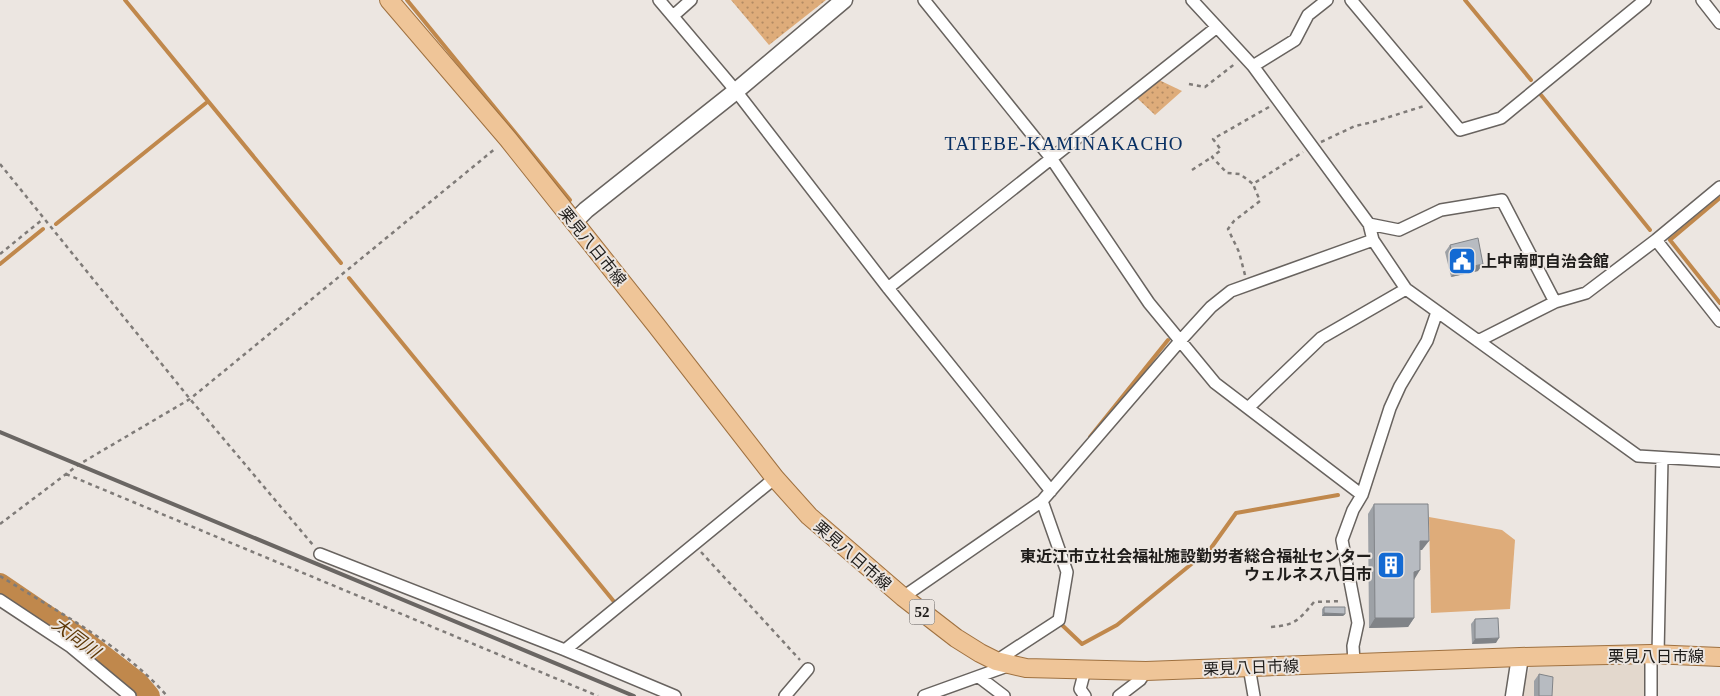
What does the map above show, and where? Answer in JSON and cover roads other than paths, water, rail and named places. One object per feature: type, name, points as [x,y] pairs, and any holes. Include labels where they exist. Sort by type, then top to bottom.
[{"type":"main road","name":"栗見八日市線","points":[[390,0],[508,140],[775,478],[809,516],[903,597],[956,638],[980,653],[1003,663],[1026,668],[1146,671],[1520,657],[1720,656]]},
{"type":"street","points":[[659,0],[736,91],[888,288],[1051,492]]},
{"type":"street","points":[[673,16],[691,0]]},
{"type":"street","points":[[574,222],[586,210],[736,91],[844,0]]},
{"type":"street","points":[[924,0],[1051,158],[1149,303],[1215,383],[1362,496]]},
{"type":"street","points":[[1192,0],[1248,62],[1279,101],[1369,224],[1373,240],[1406,289],[1638,456],[1720,461]]},
{"type":"street","points":[[1248,62],[1295,40],[1308,15],[1327,0]]},
{"type":"street","points":[[1351,0],[1460,130],[1501,118],[1645,0]]},
{"type":"street","points":[[1702,0],[1720,23]]},
{"type":"street","points":[[888,288],[1217,27]]},
{"type":"street","points":[[1478,341],[1555,302],[1586,293],[1656,240],[1720,186]]},
{"type":"street","points":[[1369,224],[1399,230],[1441,210],[1502,200],[1555,302]]},
{"type":"street","points":[[903,597],[1042,501],[1180,341],[1211,307],[1231,291],[1373,240]]},
{"type":"street","points":[[1656,240],[1720,321]]},
{"type":"street","points":[[1248,408],[1321,338],[1406,289]]},
{"type":"street","points":[[1354,662],[1353,646],[1358,623],[1342,540],[1353,510],[1362,496],[1393,400],[1427,341],[1437,312]]},
{"type":"street","points":[[1651,696],[1662,458]]},
{"type":"street","points":[[565,650],[775,478]]},
{"type":"street","points":[[924,696],[979,676],[1003,663],[1059,620],[1067,572],[1042,501]]},
{"type":"street","points":[[320,554],[565,650],[675,696]]},
{"type":"street","points":[[0,600],[71,648],[130,696]]},
{"type":"street","points":[[1514,696],[1520,657]]},
{"type":"street","points":[[1249,667],[1254,696]]},
{"type":"street","points":[[785,696],[808,669]]},
{"type":"street","points":[[1085,670],[1080,689],[1085,696]]},
{"type":"street","points":[[1119,696],[1140,680],[1146,671]]},
{"type":"street","points":[[979,676],[1004,696]]},
{"type":"waterway","points":[[125,0],[341,263]]},
{"type":"waterway","points":[[407,0],[570,200]]},
{"type":"waterway","points":[[1465,0],[1531,80]]},
{"type":"waterway","points":[[1541,95],[1650,230]]},
{"type":"waterway","points":[[56,224],[206,103]]},
{"type":"waterway","points":[[1720,198],[1670,240],[1720,303]]},
{"type":"waterway","points":[[0,264],[43,229]]},
{"type":"waterway","points":[[349,278],[616,604]]},
{"type":"waterway","points":[[1090,437],[1168,340]]},
{"type":"waterway","points":[[1062,625],[1082,644],[1117,625],[1211,548],[1236,513],[1338,495]]},
{"type":"waterway","name":"大同川","points":[[0,584],[81,639],[138,683],[149,696]]},
{"type":"railway","points":[[0,432],[634,696]]},
{"type":"place","name":"上中南町自治会館","points":[[1462,261]]},
{"type":"place","name":"東近江市立社会福祉施設勤労者総合福祉センター ウェルネス八日市","points":[[1391,565]]},
{"type":"district","name":"TATEBE-KAMINAKACHO","points":[[1064,143]]}]
